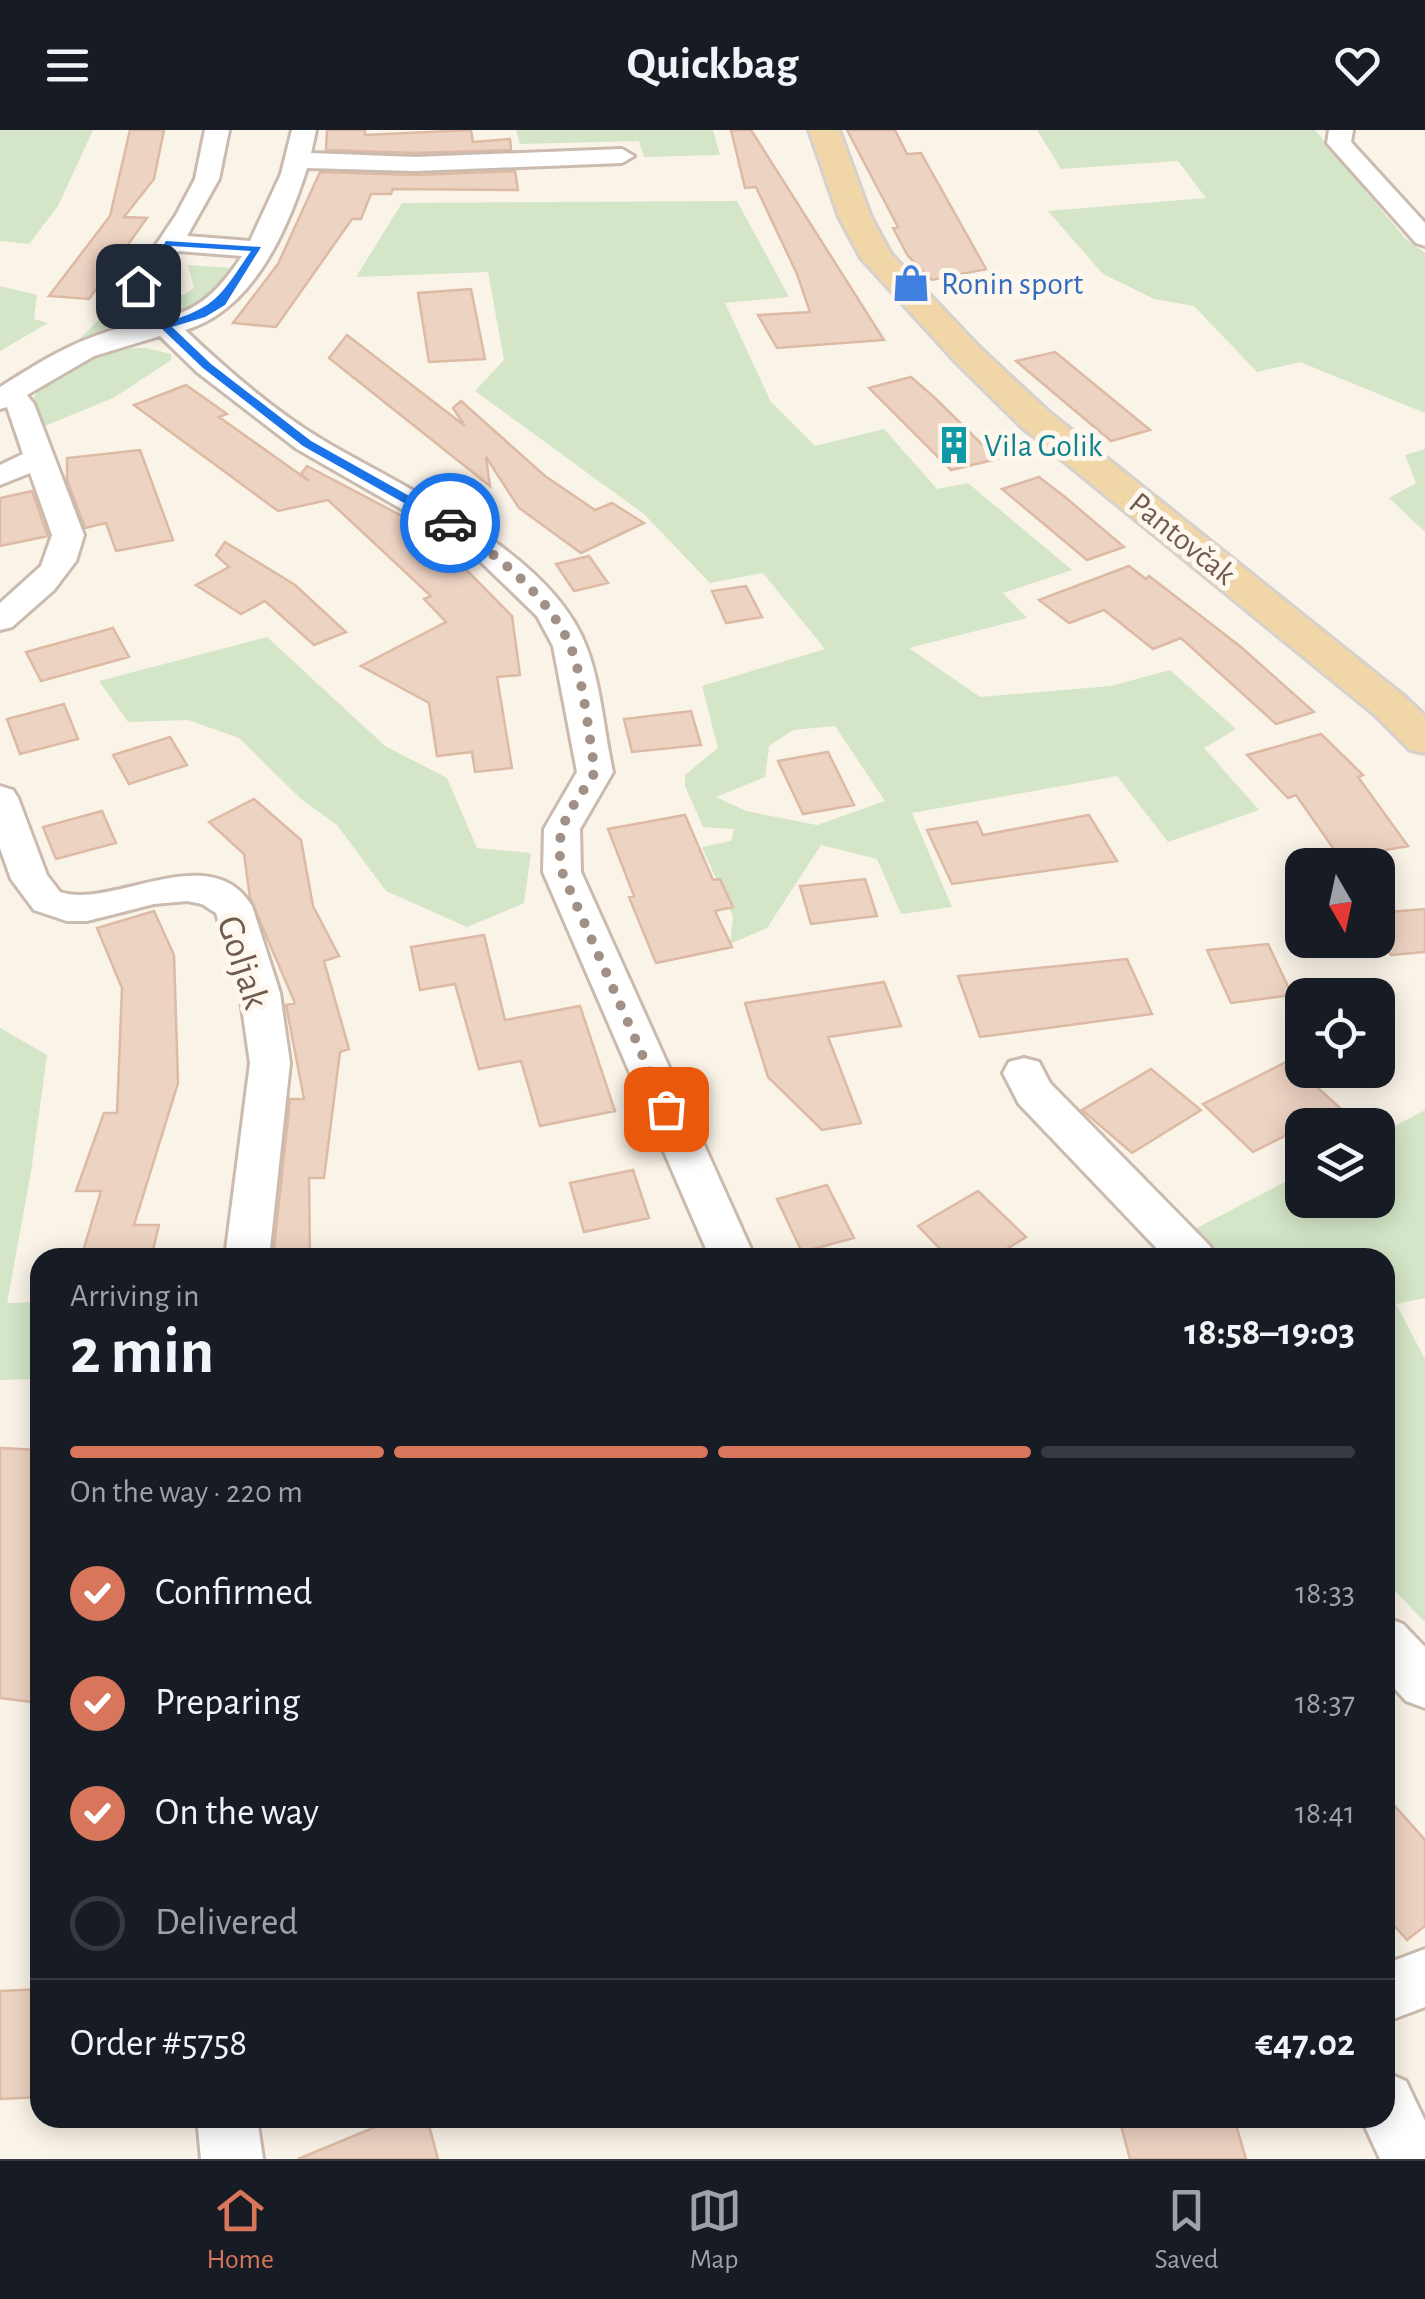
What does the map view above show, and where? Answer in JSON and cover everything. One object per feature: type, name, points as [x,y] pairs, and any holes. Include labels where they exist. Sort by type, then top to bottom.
[{"type":"main road","name":"Pantovčak","points":[[824,130],[855,217],[878,258],[968,355],[1036,420],[1389,705],[1425,740]]},
{"type":"street","points":[[134,297],[206,179],[217,130]]},
{"type":"street","points":[[5,396],[75,353],[201,315],[221,303],[258,249],[299,160],[304,130]]},
{"type":"street","points":[[1341,130],[1339,143],[1425,238]]},
{"type":"street","points":[[299,160],[414,164],[622,156]]},
{"type":"street","points":[[170,243],[258,249]]},
{"type":"street","points":[[165,326],[207,366],[307,443],[451,524],[488,551],[551,611],[570,646],[595,772],[562,821],[557,843],[562,872],[730,1248]]},
{"type":"street","points":[[0,620],[45,580],[67,549],[68,535],[20,404],[5,396]]},
{"type":"street","points":[[0,476],[40,458]]},
{"type":"street","name":"Goljak","points":[[0,798],[30,878],[47,902],[87,908],[154,891],[187,888],[213,893],[233,906],[260,993],[270,1062],[248,1248]]},
{"type":"street","points":[[1024,1073],[1034,1092],[1184,1248]]},
{"type":"street","points":[[1395,1652],[1425,1684]]},
{"type":"street","points":[[1395,1989],[1425,1978]]},
{"type":"street","points":[[1395,2124],[1411,2159]]},
{"type":"street","points":[[228,2128],[232,2159]]},
{"type":"green space","points":[[0,130],[93,130],[58,206],[29,244],[0,241]]},
{"type":"green space","points":[[516,130],[713,130],[720,155],[644,157],[639,141],[520,144]]},
{"type":"green space","points":[[1037,130],[1315,130],[1405,238],[1425,253],[1425,413],[1300,362],[1257,372],[1194,306],[1154,299],[1103,274],[1048,211],[1206,198],[1178,161],[1061,169]]},
{"type":"green space","points":[[737,201],[789,297],[725,303],[771,402],[815,446],[884,429],[937,489],[968,483],[1072,570],[1003,593],[1027,618],[909,648],[980,697],[1111,686],[1170,670],[1236,729],[1204,748],[1259,810],[1168,842],[1117,776],[912,813],[952,907],[901,914],[877,859],[821,845],[767,928],[730,944],[733,917],[702,847],[731,841],[734,829],[703,827],[685,786],[685,775],[718,748],[702,686],[825,649],[763,573],[710,583],[645,515],[475,391],[504,360],[488,272],[356,277],[402,203]],"holes":[[[835,726],[885,801],[817,825],[746,811],[716,797],[765,777],[769,746],[793,730]]]},
{"type":"green space","points":[[164,264],[178,265],[182,282],[172,289],[173,294],[184,295],[194,288],[188,265],[233,268],[209,300],[183,313],[75,343],[111,308],[140,312],[155,309],[167,300]]},
{"type":"green space","points":[[0,286],[37,295],[34,319],[48,323],[0,351]]},
{"type":"green space","points":[[146,348],[171,354],[171,360],[115,397],[40,428],[32,402],[51,377],[98,354]]},
{"type":"green space","points":[[1425,449],[1425,532],[1389,498],[1416,483],[1405,455]]},
{"type":"green space","points":[[267,637],[385,746],[447,778],[477,848],[531,853],[524,903],[467,927],[386,891],[337,825],[301,799],[239,738],[188,720],[128,722],[99,681]]},
{"type":"green space","points":[[0,1028],[47,1055],[7,1303],[30,1302],[30,1379],[0,1380]]},
{"type":"green space","points":[[1425,1110],[1425,1298],[1396,1304],[1425,1359],[1425,1622],[1395,1591],[1395,1248],[1200,1248],[1197,1228],[1285,1182],[1285,1218],[1395,1218],[1395,1126]]},
{"type":"building","points":[[130,130],[164,130],[154,179],[124,217],[147,218],[89,299],[49,296],[110,216]]},
{"type":"building","points":[[327,130],[365,130],[365,135],[471,130],[473,142],[510,139],[511,150],[326,150]]},
{"type":"building","points":[[731,130],[751,130],[884,340],[777,348],[758,315],[810,312],[797,274],[756,187],[745,188]]},
{"type":"building","points":[[847,130],[895,130],[907,154],[921,153],[986,269],[932,280],[908,256],[893,228],[898,227]]},
{"type":"building","points":[[515,171],[518,190],[393,189],[391,194],[371,194],[361,219],[352,219],[276,327],[233,323],[278,264],[320,172],[415,175]]},
{"type":"building","points":[[471,289],[485,359],[429,362],[418,293]]},
{"type":"building","points":[[347,335],[465,426],[453,408],[461,401],[545,476],[595,510],[612,503],[644,523],[581,553],[519,508],[486,457],[490,486],[329,358]]},
{"type":"building","points":[[1055,352],[1150,430],[1111,441],[1016,361]]},
{"type":"building","points":[[911,377],[997,459],[951,470],[869,388]]},
{"type":"building","points":[[186,385],[227,414],[219,417],[309,481],[301,474],[307,466],[425,528],[512,616],[520,675],[497,677],[512,768],[475,772],[472,752],[437,756],[429,703],[361,666],[446,622],[424,599],[431,596],[328,500],[278,511],[134,405]]},
{"type":"building","points":[[140,450],[173,540],[116,551],[106,523],[85,528],[67,480],[67,458]]},
{"type":"building","points":[[1039,477],[1124,547],[1087,560],[1002,489]]},
{"type":"building","points":[[32,491],[48,536],[0,546],[0,498]]},
{"type":"building","points":[[225,542],[295,585],[346,632],[314,645],[265,601],[241,614],[196,585],[229,567],[216,555]]},
{"type":"building","points":[[589,556],[608,583],[574,591],[556,564]]},
{"type":"building","points":[[1129,566],[1146,579],[1149,576],[1241,647],[1314,712],[1276,724],[1181,638],[1153,649],[1104,610],[1069,623],[1039,600]]},
{"type":"building","points":[[746,586],[762,617],[726,623],[712,591]]},
{"type":"building","points":[[113,628],[129,657],[41,681],[26,652]]},
{"type":"building","points":[[64,704],[78,739],[20,754],[7,719]]},
{"type":"building","points":[[691,711],[701,745],[632,752],[624,719]]},
{"type":"building","points":[[1321,734],[1363,775],[1358,777],[1408,846],[1333,848],[1296,795],[1288,798],[1247,755]]},
{"type":"building","points":[[170,737],[187,765],[129,784],[113,755]]},
{"type":"building","points":[[828,752],[854,805],[803,814],[778,761]]},
{"type":"building","points":[[254,799],[301,840],[313,906],[339,956],[324,961],[349,1049],[340,1052],[324,1178],[309,1178],[310,1248],[274,1248],[290,1099],[304,1099],[286,1005],[295,1003],[250,898],[244,854],[209,822]]},
{"type":"building","points":[[102,811],[116,843],[56,859],[43,827]]},
{"type":"building","points":[[685,815],[713,880],[720,879],[733,907],[715,911],[732,947],[656,963],[629,897],[634,896],[608,829]]},
{"type":"building","points":[[1089,815],[1117,861],[952,884],[927,830],[977,822],[983,835]]},
{"type":"building","points":[[865,879],[877,916],[811,924],[800,886]]},
{"type":"building","points":[[1425,909],[1425,952],[1395,955],[1395,912]]},
{"type":"building","points":[[154,911],[174,955],[178,1083],[134,1225],[159,1225],[153,1248],[84,1248],[101,1191],[76,1191],[104,1113],[117,1113],[122,988],[97,928]]},
{"type":"building","points":[[484,935],[505,1020],[580,1006],[615,1111],[540,1126],[521,1061],[479,1069],[455,984],[420,990],[411,947]]},
{"type":"building","points":[[1268,944],[1285,980],[1285,996],[1231,1003],[1207,950]]},
{"type":"building","points":[[1127,959],[1152,1014],[980,1037],[958,976]]},
{"type":"building","points":[[884,982],[901,1026],[828,1037],[861,1123],[822,1130],[768,1077],[745,1003]]},
{"type":"building","points":[[1285,1063],[1285,1088],[1318,1088],[1340,1108],[1285,1108],[1285,1136],[1253,1152],[1203,1104]]},
{"type":"building","points":[[1151,1069],[1201,1110],[1132,1153],[1082,1110]]},
{"type":"building","points":[[633,1170],[649,1218],[584,1232],[570,1183]]},
{"type":"building","points":[[827,1185],[854,1238],[817,1248],[800,1248],[777,1199]]},
{"type":"building","points":[[978,1191],[1026,1237],[1008,1248],[939,1248],[918,1226]]},
{"type":"building","points":[[0,1448],[30,1450],[30,1702],[0,1698]]},
{"type":"building","points":[[1395,1806],[1425,1840],[1425,1926],[1407,1940],[1395,1926]]},
{"type":"building","points":[[30,1990],[30,2098],[0,2099],[0,1991]]},
{"type":"building","points":[[373,2128],[430,2128],[438,2159],[298,2159]]},
{"type":"building","points":[[1122,2128],[1237,2128],[1246,2159],[1130,2159]]},
{"type":"way so far","points":[[450,523],[488,551],[551,611],[570,646],[595,772],[562,821],[557,843],[562,872],[666,1109]]},
{"type":"place","name":"Ronin sport","points":[[911,283]]},
{"type":"place","name":"Vila Golik","points":[[954,445]]},
{"type":"route","points":[[138,286],[170,243],[258,249],[221,303],[201,315],[165,326],[192,354],[307,443],[450,523]]}]
